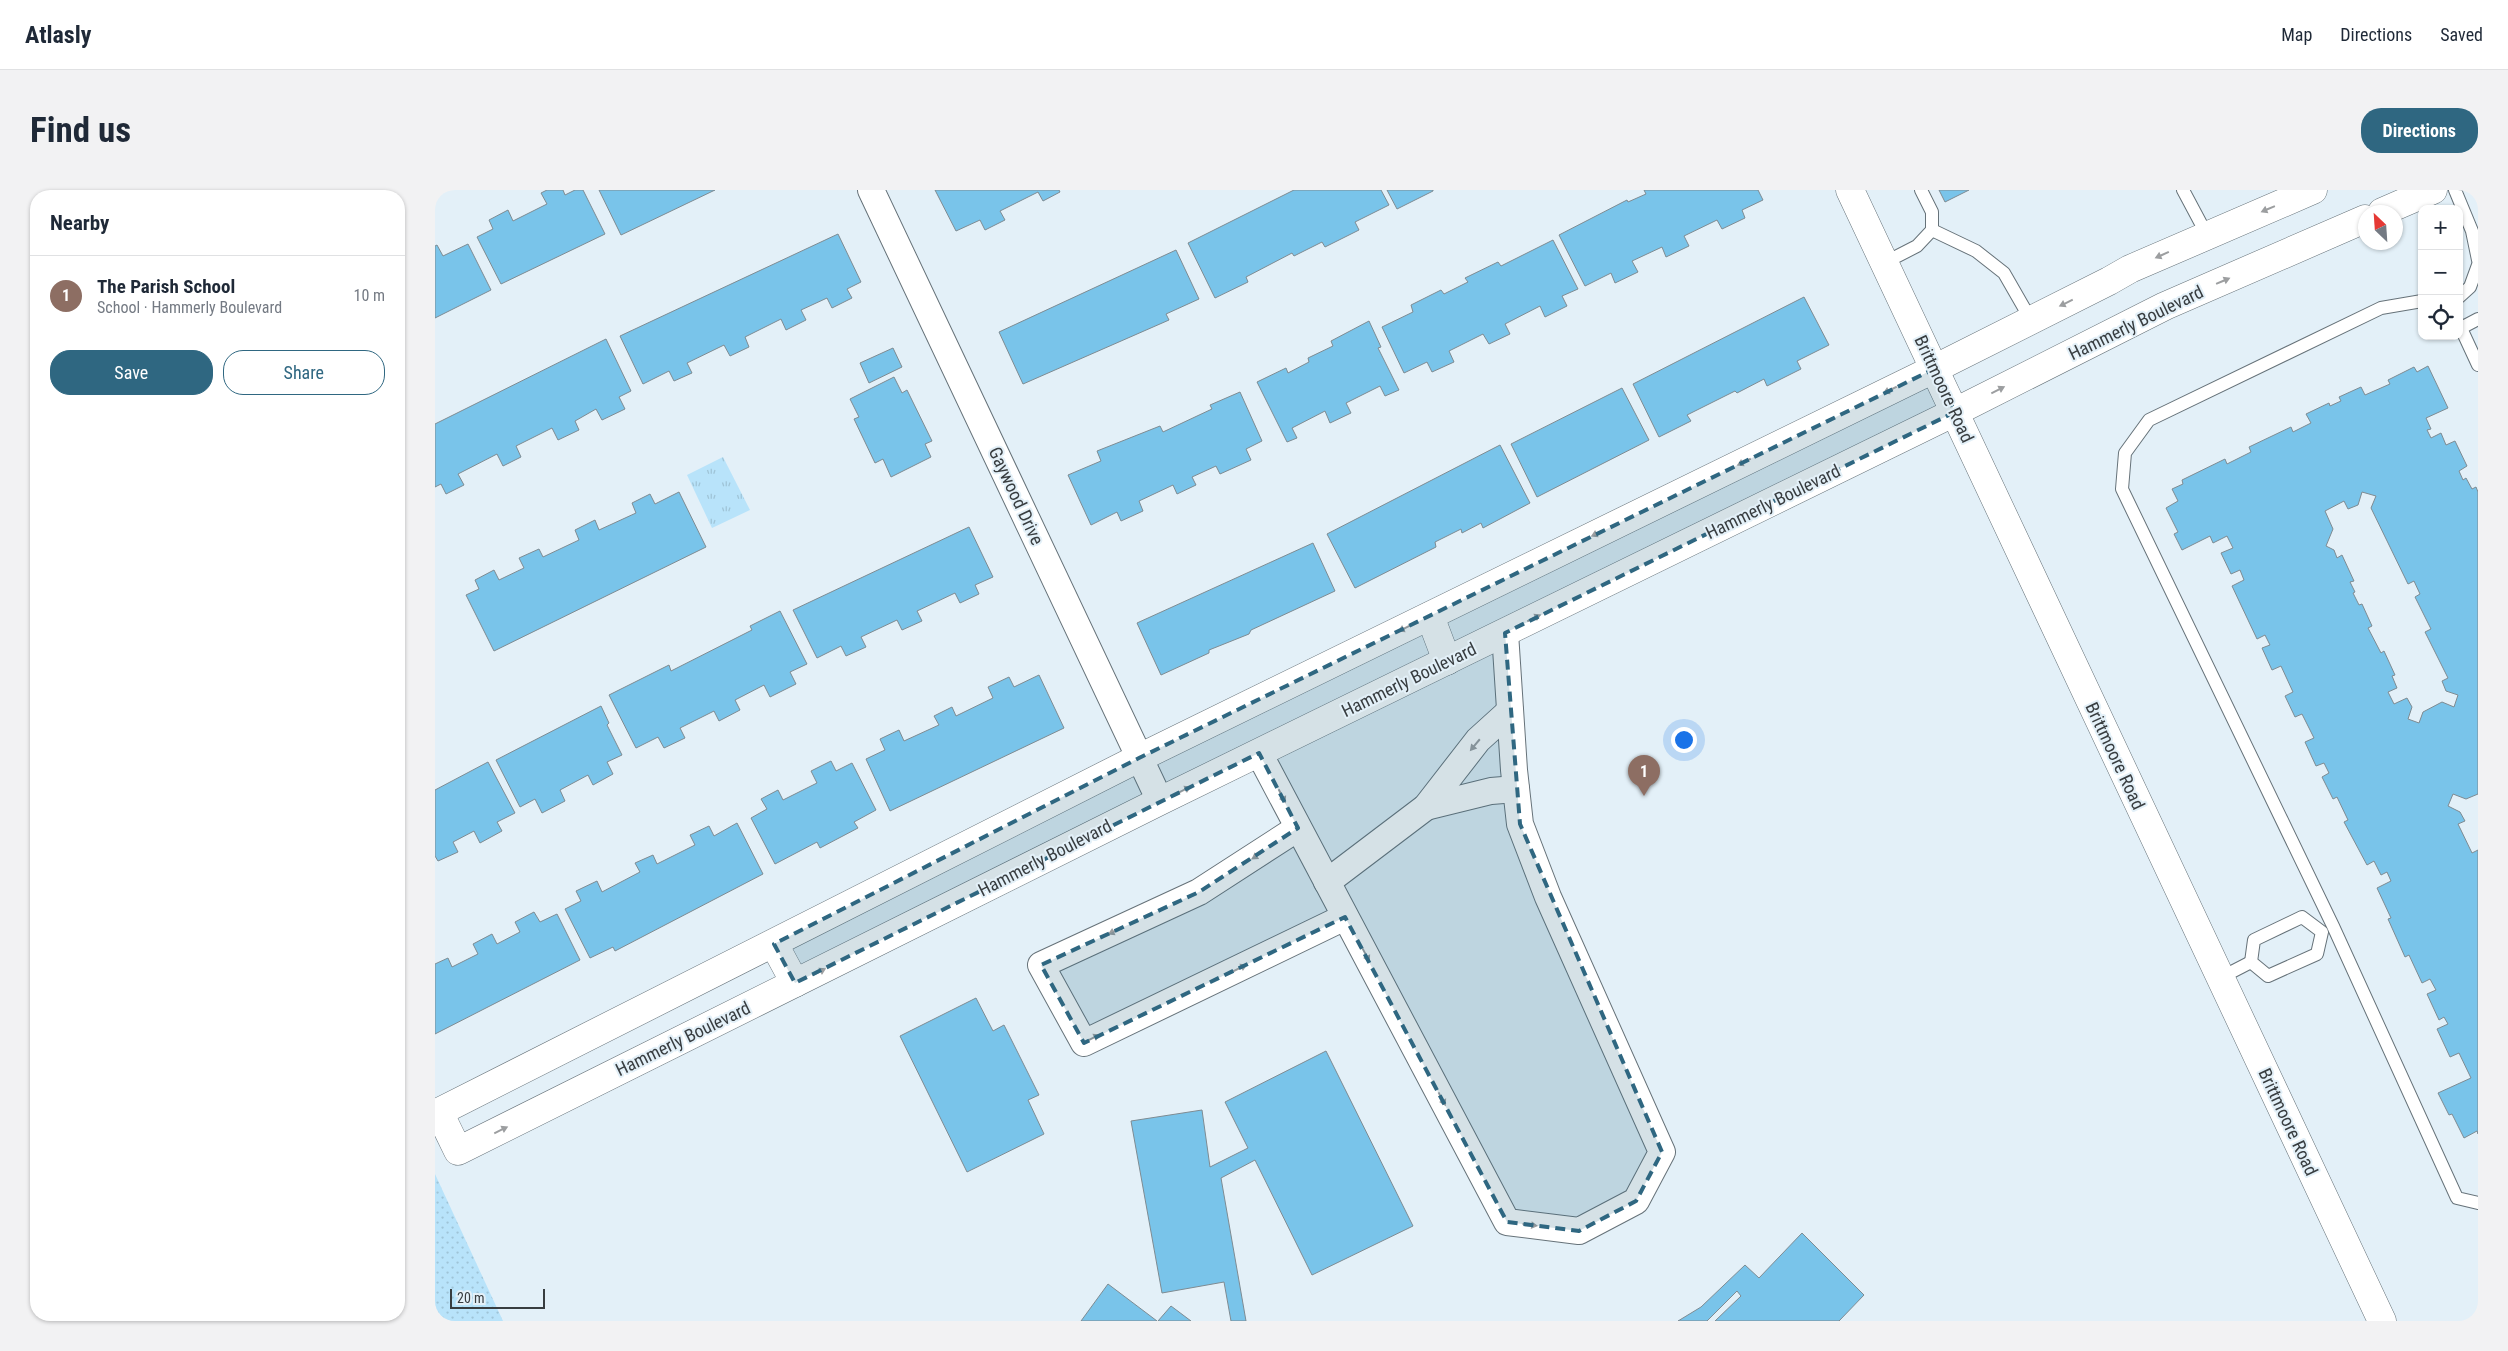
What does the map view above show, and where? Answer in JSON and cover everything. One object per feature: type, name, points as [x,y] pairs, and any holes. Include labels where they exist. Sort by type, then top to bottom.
[{"type":"street","name":"Gaywood Drive","points":[[871,190],[1160,801]]},
{"type":"street","name":"Brittmoore Road","points":[[1850,190],[2382,1321]]},
{"type":"street","points":[[795,983],[774,944],[1139,758],[1934,368],[2130,269],[2313,190]]},
{"type":"street","points":[[2398,205],[2433,190]]},
{"type":"street","name":"Hammerly Boulevard","points":[[774,944],[439,1112],[457,1152],[1160,801],[1955,412],[2165,306],[2358,222]]},
{"type":"street","points":[[1430,616],[1447,661]]},
{"type":"street","points":[[1259,753],[1507,1222],[1579,1231],[1636,1201],[1662,1152],[1548,896],[1520,824],[1505,633]]},
{"type":"street","points":[[1327,882],[1426,807],[1478,740],[1510,711]]},
{"type":"street","points":[[1426,807],[1491,791],[1516,788]]},
{"type":"street","points":[[1298,828],[1199,892],[1041,965],[1084,1043],[1345,917]]},
{"type":"lane","points":[[1884,263],[1917,246],[1932,230],[1932,212],[1921,190]]},
{"type":"lane","points":[[2183,190],[2207,235]]},
{"type":"lane","points":[[2455,190],[2472,231],[2478,260]]},
{"type":"lane","points":[[1932,230],[1976,251],[2004,274],[2031,320]]},
{"type":"lane","points":[[2461,295],[2470,287],[2478,265]]},
{"type":"lane","points":[[2418,302],[2381,308],[2149,420],[2125,453],[2122,489],[2327,929],[2457,1198],[2478,1203]]},
{"type":"lane","points":[[2463,325],[2478,319]]},
{"type":"lane","points":[[2463,332],[2478,364]]},
{"type":"lane","points":[[2251,962],[2254,940],[2302,917],[2327,929]]},
{"type":"lane","points":[[2251,962],[2268,976],[2317,954],[2327,929]]},
{"type":"lane","points":[[2220,978],[2251,962]]},
{"type":"highlighted area","points":[[1934,369],[1955,412],[1505,633],[1520,824],[1662,1152],[1636,1201],[1579,1231],[1507,1222],[1345,917],[1084,1043],[1041,965],[1199,892],[1298,828],[1259,753],[795,983],[774,944],[1139,758]]},
{"type":"green space","points":[[723,457],[750,510],[712,528],[687,475]]},
{"type":"green space","points":[[435,1174],[503,1321],[435,1321]]},
{"type":"building","points":[[547,190],[563,190],[565,195],[575,190],[583,190],[605,234],[501,284],[477,237],[493,229],[489,220],[508,210],[513,221],[547,204],[541,193]]},
{"type":"building","points":[[599,190],[715,190],[621,235]]},
{"type":"building","points":[[935,190],[1059,190],[1060,192],[1043,201],[1038,192],[1000,211],[1005,220],[985,230],[980,220],[956,231]]},
{"type":"building","points":[[1294,190],[1381,190],[1389,205],[1355,222],[1359,230],[1325,247],[1322,242],[1294,256],[1292,253],[1246,277],[1248,282],[1215,298],[1188,243]]},
{"type":"building","points":[[1387,190],[1433,190],[1433,191],[1397,209]]},
{"type":"building","points":[[1644,190],[1758,190],[1763,200],[1742,210],[1745,218],[1722,229],[1717,220],[1684,236],[1689,246],[1666,257],[1662,247],[1632,261],[1638,272],[1615,283],[1611,273],[1585,286],[1559,235],[1627,200],[1628,202],[1646,194]]},
{"type":"building","points":[[1939,190],[1969,190],[1945,202]]},
{"type":"building","points":[[838,234],[861,282],[847,289],[852,298],[832,308],[827,298],[801,310],[806,320],[786,330],[781,319],[745,337],[749,347],[730,356],[724,345],[687,363],[692,373],[674,381],[669,371],[643,384],[620,336]]},
{"type":"building","points":[[1553,240],[1578,289],[1562,296],[1567,306],[1545,317],[1540,306],[1505,324],[1510,334],[1489,344],[1483,334],[1449,351],[1454,362],[1432,372],[1427,362],[1404,373],[1382,327],[1413,312],[1411,305],[1441,290],[1444,294],[1468,282],[1465,278],[1498,262],[1501,266]]},
{"type":"building","points":[[468,244],[491,290],[435,318],[435,246],[437,245],[443,256]]},
{"type":"building","points":[[1176,250],[1199,299],[1166,314],[1169,320],[1023,384],[999,332]]},
{"type":"building","points":[[1804,297],[1829,345],[1797,361],[1801,369],[1767,386],[1764,379],[1737,393],[1735,391],[1687,415],[1691,421],[1659,437],[1633,384]]},
{"type":"building","points":[[1369,321],[1381,347],[1378,348],[1399,390],[1385,396],[1380,386],[1346,403],[1351,413],[1330,423],[1325,411],[1292,428],[1297,438],[1287,442],[1257,382],[1286,368],[1288,373],[1309,362],[1308,358],[1333,346],[1331,341]]},
{"type":"building","points":[[606,339],[631,391],[619,397],[625,409],[602,420],[596,409],[575,421],[579,430],[558,440],[552,428],[516,446],[521,457],[503,466],[497,454],[458,474],[464,485],[446,494],[441,484],[435,487],[435,424]]},
{"type":"building","points":[[893,348],[902,367],[869,383],[860,363]]},
{"type":"building","points":[[2428,366],[2448,408],[2426,418],[2431,429],[2427,430],[2431,438],[2441,433],[2446,445],[2455,441],[2467,466],[2459,471],[2463,480],[2466,478],[2472,489],[2476,487],[2478,492],[2478,794],[2466,799],[2453,794],[2448,806],[2460,812],[2465,821],[2458,824],[2472,853],[2478,850],[2478,1134],[2477,1131],[2464,1138],[2452,1114],[2449,1115],[2438,1093],[2471,1078],[2459,1053],[2450,1057],[2437,1029],[2448,1024],[2444,1017],[2439,1020],[2427,994],[2436,990],[2430,979],[2422,983],[2409,955],[2405,957],[2388,919],[2391,918],[2377,888],[2391,881],[2387,872],[2381,875],[2374,861],[2367,865],[2344,822],[2348,820],[2337,797],[2333,799],[2322,777],[2329,773],[2324,763],[2316,766],[2305,742],[2314,738],[2302,714],[2295,717],[2285,696],[2293,692],[2281,666],[2272,670],[2262,648],[2270,645],[2265,635],[2257,639],[2232,586],[2244,580],[2240,570],[2231,574],[2221,553],[2233,548],[2227,536],[2213,543],[2210,536],[2182,550],[2174,534],[2178,532],[2166,508],[2178,501],[2172,489],[2183,484],[2182,480],[2225,459],[2227,464],[2251,452],[2249,447],[2291,427],[2293,432],[2311,423],[2306,414],[2329,403],[2330,406],[2341,401],[2339,397],[2361,387],[2365,395],[2390,384],[2388,380],[2414,367],[2417,372]],"holes":[[[2362,492],[2376,496],[2371,508],[2408,584],[2414,581],[2420,594],[2415,597],[2431,629],[2425,632],[2448,678],[2442,681],[2446,691],[2458,695],[2454,707],[2442,702],[2423,712],[2419,723],[2408,719],[2412,707],[2407,698],[2394,704],[2388,692],[2397,688],[2392,676],[2395,675],[2384,651],[2381,653],[2368,628],[2372,626],[2362,604],[2359,605],[2353,593],[2355,592],[2350,582],[2354,581],[2342,555],[2337,558],[2334,550],[2326,546],[2333,529],[2325,511],[2344,501],[2348,509],[2358,505]]]},
{"type":"building","points":[[894,377],[902,393],[907,390],[932,441],[925,444],[931,457],[891,477],[883,459],[875,463],[854,419],[859,417],[850,399]]},
{"type":"building","points":[[1622,388],[1649,440],[1537,497],[1511,444]]},
{"type":"building","points":[[1240,392],[1262,441],[1246,449],[1251,460],[1220,474],[1216,466],[1192,477],[1196,485],[1177,494],[1173,485],[1139,501],[1143,511],[1121,521],[1117,512],[1091,525],[1068,475],[1101,461],[1097,451],[1160,426],[1163,432],[1212,409],[1210,405]]},
{"type":"building","points":[[1500,445],[1530,503],[1483,528],[1481,523],[1462,533],[1461,529],[1435,542],[1436,547],[1355,588],[1327,534]]},
{"type":"building","points":[[679,492],[706,547],[494,651],[466,595],[479,589],[475,580],[494,570],[499,580],[524,568],[519,558],[539,549],[543,557],[579,540],[575,530],[595,520],[599,530],[636,513],[632,503],[650,494],[655,504]]},
{"type":"building","points":[[969,527],[993,577],[975,585],[979,594],[960,603],[955,593],[917,611],[922,621],[902,630],[897,620],[861,637],[866,647],[846,656],[841,646],[817,658],[793,610]]},
{"type":"building","points":[[1313,543],[1335,591],[1251,630],[1249,634],[1209,650],[1209,653],[1161,675],[1137,623]]},
{"type":"building","points":[[780,611],[807,664],[790,672],[796,684],[770,697],[764,685],[735,700],[740,710],[719,721],[714,711],[680,728],[685,738],[664,748],[658,737],[636,748],[609,695],[669,665],[671,671],[752,630],[750,626]]},
{"type":"building","points":[[1039,675],[1064,728],[890,811],[866,759],[885,750],[880,739],[899,730],[904,741],[939,725],[934,716],[952,707],[956,716],[993,698],[988,687],[1009,677],[1014,687]]},
{"type":"building","points":[[601,706],[609,723],[607,725],[622,755],[607,762],[613,774],[593,785],[588,775],[560,790],[565,801],[542,813],[535,799],[520,807],[496,760]]},
{"type":"building","points":[[831,761],[836,771],[852,763],[876,810],[854,822],[858,828],[820,848],[817,842],[775,864],[751,818],[767,809],[761,799],[778,790],[783,800],[817,783],[811,771]]},
{"type":"building","points":[[488,762],[515,813],[497,822],[502,831],[480,843],[474,831],[453,842],[458,852],[438,861],[435,856],[435,790]]},
{"type":"building","points":[[737,823],[763,874],[615,951],[613,947],[590,958],[565,909],[581,901],[576,891],[597,881],[602,892],[640,872],[635,863],[653,855],[657,864],[695,845],[690,835],[709,826],[714,836]]},
{"type":"building","points":[[534,912],[540,922],[557,914],[580,960],[435,1034],[435,964],[448,958],[452,967],[478,954],[473,944],[492,934],[497,944],[520,932],[515,922]]},
{"type":"building","points":[[976,998],[993,1031],[1004,1025],[1039,1095],[1028,1100],[1044,1134],[967,1172],[900,1036]]},
{"type":"building","points":[[1326,1051],[1413,1226],[1312,1275],[1255,1160],[1221,1178],[1246,1321],[1231,1321],[1224,1282],[1162,1293],[1131,1121],[1202,1110],[1210,1167],[1248,1148],[1225,1102]]},
{"type":"building","points":[[1802,1233],[1864,1295],[1839,1321],[1715,1321],[1741,1296],[1737,1291],[1707,1321],[1678,1321],[1701,1307],[1745,1265],[1759,1278]]},
{"type":"building","points":[[1108,1284],[1157,1321],[1081,1321]]},
{"type":"building","points":[[1171,1306],[1191,1321],[1158,1321]]},
{"type":"place","name":"The Parish School","points":[[1644,796]]}]
